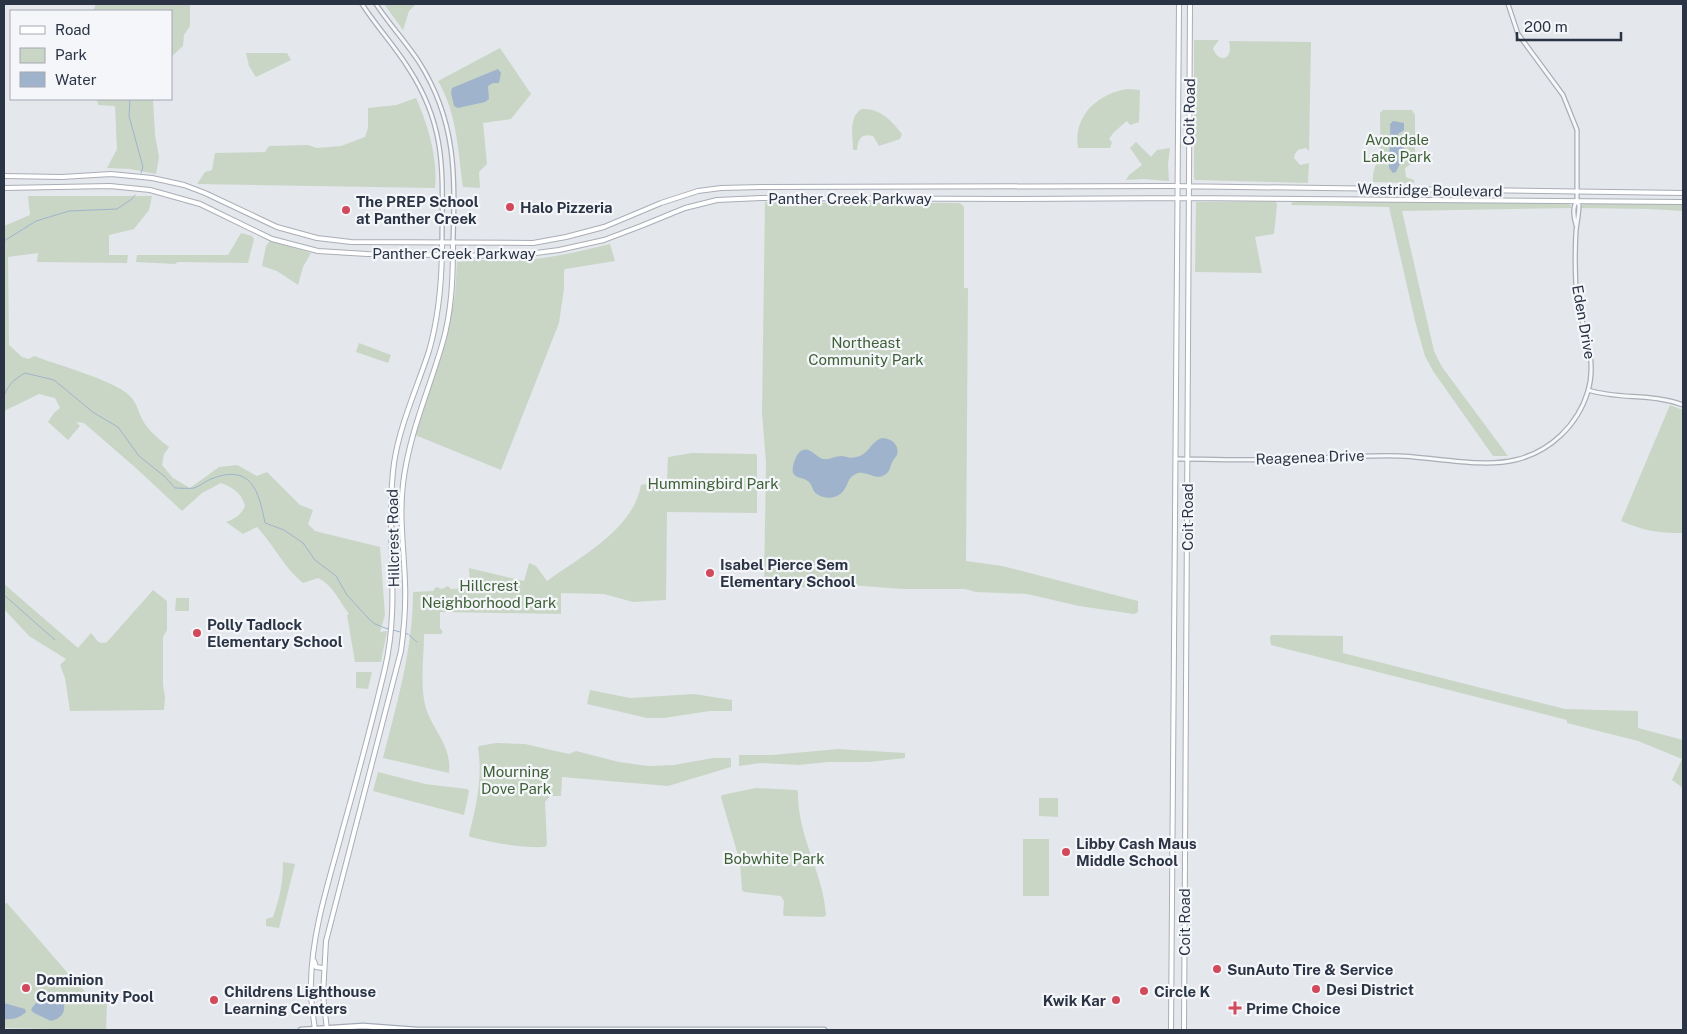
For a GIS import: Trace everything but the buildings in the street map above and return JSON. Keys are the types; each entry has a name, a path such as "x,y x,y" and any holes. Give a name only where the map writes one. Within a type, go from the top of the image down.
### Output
{"main road":[{"name":"Coit Road","path":"1172,1030 1177,187 1180,4"},
{"name":"Coit Road","path":"1184,1030 1183,892 1187,642 1190,4"},
{"name":"Panther Creek Parkway","path":"4,176 62,177 111,174 158,179 184,185 277,226 317,238 352,242 442,243 533,242 566,238 604,227 698,191 721,188 761,186 1177,187"},
{"name":"Panther Creek Parkway","path":"4,188 110,186 150,190 200,204 272,239 318,251 514,256 586,245 685,208 716,200 761,198 1177,199"},
{"name":"Westridge Boulevard","path":"1177,187 1683,193"},
{"name":"Westridge Boulevard","path":"1177,199 1683,202"},
{"path":"352,242 352,253"},
{"name":"Hillcrest Road","path":"315,1030 311,988 312,956 319,918 361,761 390,641 394,595 390,508 394,461 406,413 436,324 442,279 442,243"},
{"name":"Hillcrest Road","path":"327,1029 323,995 326,942 402,642 405,595 402,529 403,484 414,426 442,344 446,325 452,278 453,243"},
{"path":"1173,892 1183,892"},
{"path":"1172,955 1183,956"},
{"path":"312,956 315,966 324,968"},
{"path":"301,1030 363,1026 412,1030 824,1030"}],"street":[{"name":"Hillcrest Road","path":"362,4 410,70 423,93 433,119 440,146 443,173 442,243"},
{"name":"Hillcrest Road","path":"376,4 419,63 433,87 444,115 454,170 453,243"},
{"name":"Eden Drive","path":"1445,459 1505,462 1533,454 1549,446 1567,430 1577,417 1588,390 1591,357 1576,287 1576,226 1579,207 1577,201 1577,130 1563,95 1518,34 1508,4"},
{"path":"1588,390 1608,395 1650,397 1683,405"},
{"name":"Reagenea Drive","path":"1176,459 1293,460 1358,455 1445,459"}],"green space":[{"path":"96,4 190,4 190,26 184,35 183,46 172,56 172,10 93,10"},
{"path":"384,4 416,4 409,11 403,30"},
{"path":"1194,40 1219,40 1213,48 1215,53 1222,58 1225,58 1229,53 1229,41 1311,42 1309,151 1306,148 1298,150 1294,158 1300,165 1309,163 1308,183 1195,180"},
{"path":"500,48 531,94 511,119 483,123 487,164 479,172 480,188 463,187 453,119 438,81"},
{"path":"246,53 287,53 291,60 256,77 249,66"},
{"path":"1127,89 1140,90 1139,122 1130,125 1127,121 1114,132 1109,139 1112,142 1110,148 1078,148 1077,136 1079,126 1089,108 1106,96"},
{"path":"416,98 431,142 435,165 435,188 197,184 205,172 212,170 215,153 265,152 269,146 308,145 317,148 341,146 365,137 368,128 368,108 396,105"},
{"path":"97,100 153,100 155,135 159,157 156,174 130,169 107,168 117,149 115,106 98,105"},
{"path":"862,109 868,109 885,116 902,134 900,139 879,146 873,136 866,135 859,140 857,150 853,150 853,122 858,112"},
{"name":"Avondale Lake Park","path":"1383,110 1412,110 1415,115 1415,161 1405,168 1406,177 1414,180 1414,183 1373,182 1373,174 1380,149 1380,113"},
{"path":"1136,142 1151,157 1157,150 1170,148 1168,164 1169,181 1126,180 1129,175 1142,165 1130,148"},
{"path":"28,196 152,196 149,210 134,229 109,235 109,255 128,255 127,263 37,262 38,253 8,257 9,345 22,357 29,359 34,356 85,373 123,390 134,401 147,427 169,447 164,454 162,465 173,478 190,488 219,467 237,465 257,476 267,472 300,505 313,510 308,524 315,531 380,547 385,615 380,632 387,631 381,662 355,662 347,615 349,614 328,585 318,578 303,583 290,570 257,527 243,534 226,522 238,516 245,506 239,494 233,489 221,483 202,493 182,511 84,423 76,422 80,426 68,440 48,422 60,408 55,398 39,394 4,411 4,226 30,215"},
{"path":"1293,200 1568,203 1570,205 1572,208 1402,211 1434,351 1442,367 1508,456 1493,456 1433,371 1425,356 1415,321 1389,207 1291,205"},
{"path":"1276,201 1274,234 1255,237 1262,273 1195,272 1196,202"},
{"name":"Northeast Community Park","path":"765,202 960,203 964,207 964,288 968,288 966,561 1002,566 1138,601 1138,612 1134,614 1079,606 1027,594 976,592 965,589 903,589 850,585 784,588 764,586 766,462 762,413"},
{"path":"1585,203 1683,204 1683,211 1581,208"},
{"path":"241,233 252,236 254,239 248,263 178,262 175,264 136,262 137,255 228,255"},
{"path":"270,241 311,253 303,267 298,285 277,271 262,266 266,246"},
{"path":"610,244 615,261 565,269 564,271 564,288 559,323 501,470 415,435 446,341 455,294 457,262 534,259"},
{"path":"359,343 391,355 388,363 356,352"},
{"path":"1670,405 1683,410 1683,533 1651,531 1621,521"},
{"path":"692,453 756,454 757,513 667,512 666,600 633,602 604,594 561,593 561,614 440,612 440,628 443,632 441,634 424,634 423,687 428,714 448,754 449,773 383,758 399,696 407,655 413,592 433,591 436,587 442,589 448,586 451,589 470,588 469,568 524,581 529,563 536,566 547,581 590,552 617,529 636,501 641,485 667,481 668,457"},
{"path":"4,584 78,648 91,633 99,642 107,642 153,590 167,601 167,630 163,637 164,710 70,711 65,678 60,665 66,659 29,636 4,609"},
{"path":"176,598 189,598 189,611 175,611"},
{"path":"1271,635 1343,636 1343,653 1565,709 1638,711 1638,728 1683,740 1683,788 1672,780 1682,759 1638,741 1567,723 1567,720 1271,645"},
{"path":"356,672 372,672 368,689 356,688"},
{"path":"590,690 630,698 694,694 732,700 732,711 710,711 664,718 647,718 587,704"},
{"name":"Mourning Dove Park","path":"496,743 525,744 569,754 576,751 619,762 648,766 674,765 713,758 731,758 731,767 668,786 562,777 561,796 550,796 545,802 547,845 545,847 516,846 470,837 469,835 479,781 478,748 479,746"},
{"path":"838,749 905,753 905,758 869,762 828,762 799,765 761,763 739,766 739,755 772,755"},
{"path":"378,772 425,784 467,789 469,791 464,815 373,791"},
{"name":"Bobwhite Park","path":"756,788 798,791 802,824 824,899 826,915 824,917 785,916 783,915 784,901 781,896 744,892 742,890 740,862 721,797 722,795"},
{"path":"1039,798 1058,798 1058,817 1039,816"},
{"path":"1023,839 1049,839 1049,896 1023,896"},
{"path":"283,862 295,864 279,928 266,926 266,919 273,917 279,896"},
{"path":"7,903 79,986 93,998 107,1002 106,1030 4,1028 4,904"}],"water":[{"path":"498,69 501,73 499,83 493,83 488,86 489,99 485,102 458,108 454,106 451,93 452,88"},
{"path":"1393,121 1404,123 1404,130 1398,134 1398,137 1404,146 1404,155 1396,172 1393,173 1389,168 1390,124"},
{"path":"882,438 896,445 898,451 888,472 878,477 858,473 852,476 844,490 835,497 827,498 820,496 814,491 809,482 793,473 795,460 803,450 811,451 823,459 841,456 854,458 864,454 875,442"},
{"path":"51,992 62,998 64,1009 59,1018 51,1021 31,1010 37,1002"},
{"path":"4,1003 25,1009 26,1012 16,1018 4,1019"}],"waterway":[{"path":"130,100 129,116 143,167 141,173"},
{"path":"4,241 36,221 69,211 117,209 135,195"},
{"path":"4,396 12,382 25,373 54,380 94,413 118,427 139,456 164,476 175,488 194,488 211,479 225,475 244,477 256,491 265,523 284,530 303,543 315,560 336,576 347,595 375,624 408,634"},
{"path":"4,595 55,640"},
{"path":"409,635 417,642"}],"place":[{"name":"Halo Pizzeria","path":"510,207"},
{"name":"The PREP School at Panther Creek","path":"346,210"},
{"name":"Isabel Pierce Sem Elementary School","path":"710,573"},
{"name":"Polly Tadlock Elementary School","path":"197,633"},
{"name":"Libby Cash Maus Middle School","path":"1066,852"},
{"name":"SunAuto Tire & Service","path":"1217,969"},
{"name":"Dominion Community Pool","path":"26,988"},
{"name":"Desi District","path":"1316,989"},
{"name":"Circle K","path":"1144,991"},
{"name":"Childrens Lighthouse Learning Centers","path":"214,1000"},
{"name":"Kwik Kar","path":"1116,1000"},
{"name":"Prime Choice","path":"1235,1008"}],"park label":[{"name":"Hummingbird Park","path":"713,483"},
{"name":"Hillcrest Neighborhood Park","path":"489,594"}]}
